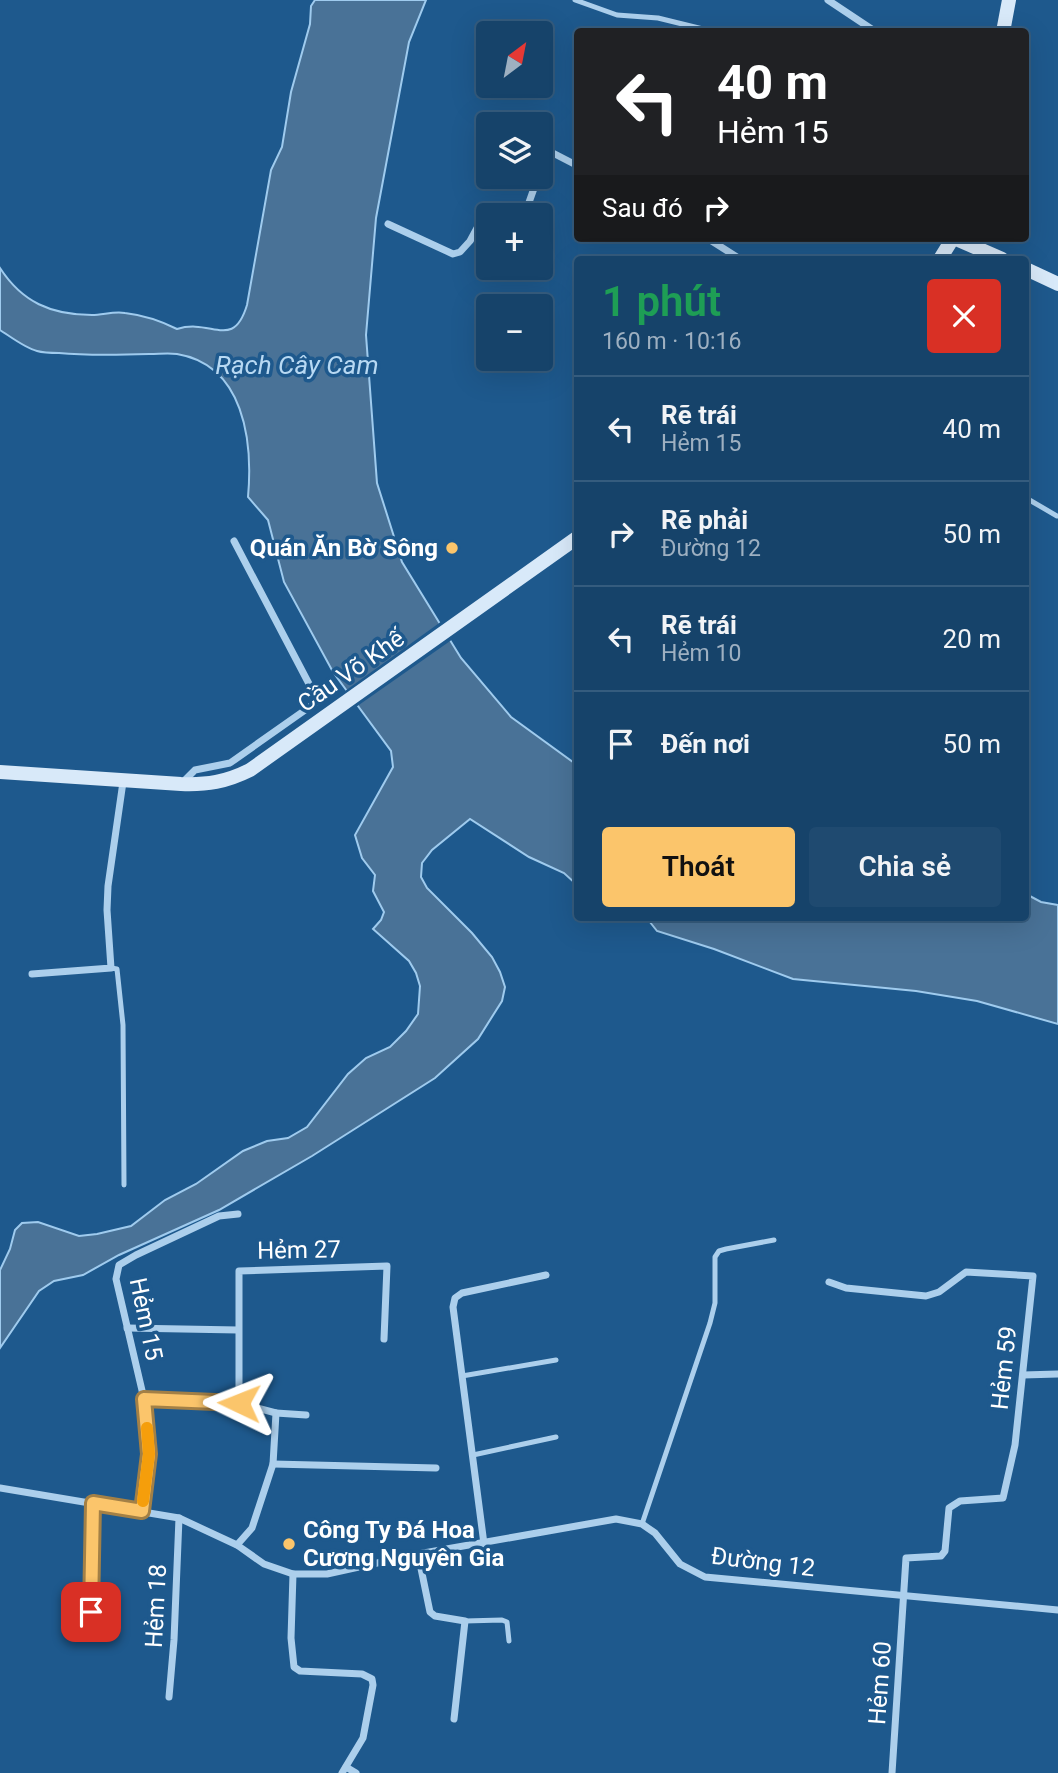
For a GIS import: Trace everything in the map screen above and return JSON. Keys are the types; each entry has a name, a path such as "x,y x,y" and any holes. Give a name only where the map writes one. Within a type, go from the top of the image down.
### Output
{"main road":[{"path":"1004,28 1009,0"},
{"path":"963,242 995,256"},
{"path":"1029,271 1058,284"},
{"name":"Cầu Võ Khế","path":"0,772 123,782 208,785 230,780 250,770 574,540"}],"street":[{"path":"828,0 870,28"},
{"path":"553,153 574,164"},
{"path":"388,224 453,254 460,252 470,241 489,206 518,215 527,208 534,189"},
{"path":"713,242 735,256"},
{"path":"181,784 195,771 230,763 318,701 234,541"},
{"path":"32,974 111,968 108,886 123,782"},
{"name":"Hẻm 15","path":"142,1511 149,1454 144,1399 116,1279 119,1265 219,1216 238,1214"},
{"name":"Hẻm 27","path":"239,1403 239,1271 387,1266 384,1339"},
{"name":"Hẻm 59","path":"829,1282 845,1288 926,1296 939,1292 966,1272 1033,1276 1015,1445 1003,1498 960,1501 948,1508 945,1551 941,1556 906,1558 905,1596"},
{"path":"484,1544 453,1307 455,1298 461,1293 546,1275"},
{"path":"127,1328 238,1330"},
{"path":"1023,1375 1058,1374"},
{"path":"144,1399 239,1403 276,1413 306,1415"},
{"path":"237,1545 251,1528 273,1464 276,1413"},
{"path":"273,1464 436,1468"},
{"path":"0,1489 179,1518 237,1545 264,1563 293,1574 327,1574 418,1554 615,1519 642,1524"},
{"path":"91,1612 93,1503"},
{"name":"Hẻm 18","path":"169,1697 179,1518"},
{"name":"Đường 12","path":"642,1524 655,1533 680,1564 705,1577 1058,1610"},
{"path":"418,1554 430,1612 435,1616 465,1621 454,1718"},
{"path":"293,1574 291,1638 294,1667 300,1671 362,1674 372,1679 363,1738 344,1770 356,1773"},
{"name":"Hẻm 60","path":"892,1773 905,1596"}],"lane":[{"path":"575,0 617,15 659,18 699,28"},
{"path":"1029,500 1057,516"},
{"path":"111,968 117,969 123,1025 124,1185"},
{"path":"642,1524 710,1323 715,1303 715,1258 719,1251 774,1240"},
{"path":"462,1376 556,1360"},
{"path":"473,1455 556,1437"},
{"path":"465,1621 507,1622 509,1641"}],"water":[{"name":"Rạch Cây Cam","path":"315,0 426,0 409,42 376,218 366,335 377,483 402,562 461,658 511,717 574,763 574,882 564,873 529,857 470,819 432,850 422,863 421,877 427,888 492,957 500,972 505,987 502,1001 478,1039 435,1078 312,1156 219,1210 119,1255 83,1275 54,1281 39,1291 0,1348 0,1270 15,1230 22,1223 38,1222 79,1236 131,1226 165,1200 196,1184 243,1151 267,1141 288,1138 307,1127 348,1074 366,1058 390,1047 418,1014 420,986 416,973 409,961 373,929 384,912 373,891 375,875 362,858 355,835 393,767 391,751 333,672 284,582 268,520 248,497 245,430 240,409 230,389 217,373 199,361 177,354 93,355 42,352 0,330 0,268 18,290 51,309 92,315 117,312 131,314 177,329 201,327 228,330 235,327 247,305 271,170 282,147 291,92 310,24 311,6"},
{"path":"1029,896 1041,902 1058,905 1058,1024 977,1001 916,991 793,979 657,931 649,921 1029,921"}],"pier":[{"path":"442,621 453,639 356,707 345,691"}],"slow traffic":[{"path":"143,1501 149,1454 147,1428"}],"place":[{"name":"Quán Ăn Bờ Sông","path":"452,548"},
{"name":"Công Ty Đá Hoa Cương Nguyên Gia","path":"289,1544"}],"route":[{"path":"91,1612 93,1503 142,1511 149,1454 144,1399 239,1403"}]}
